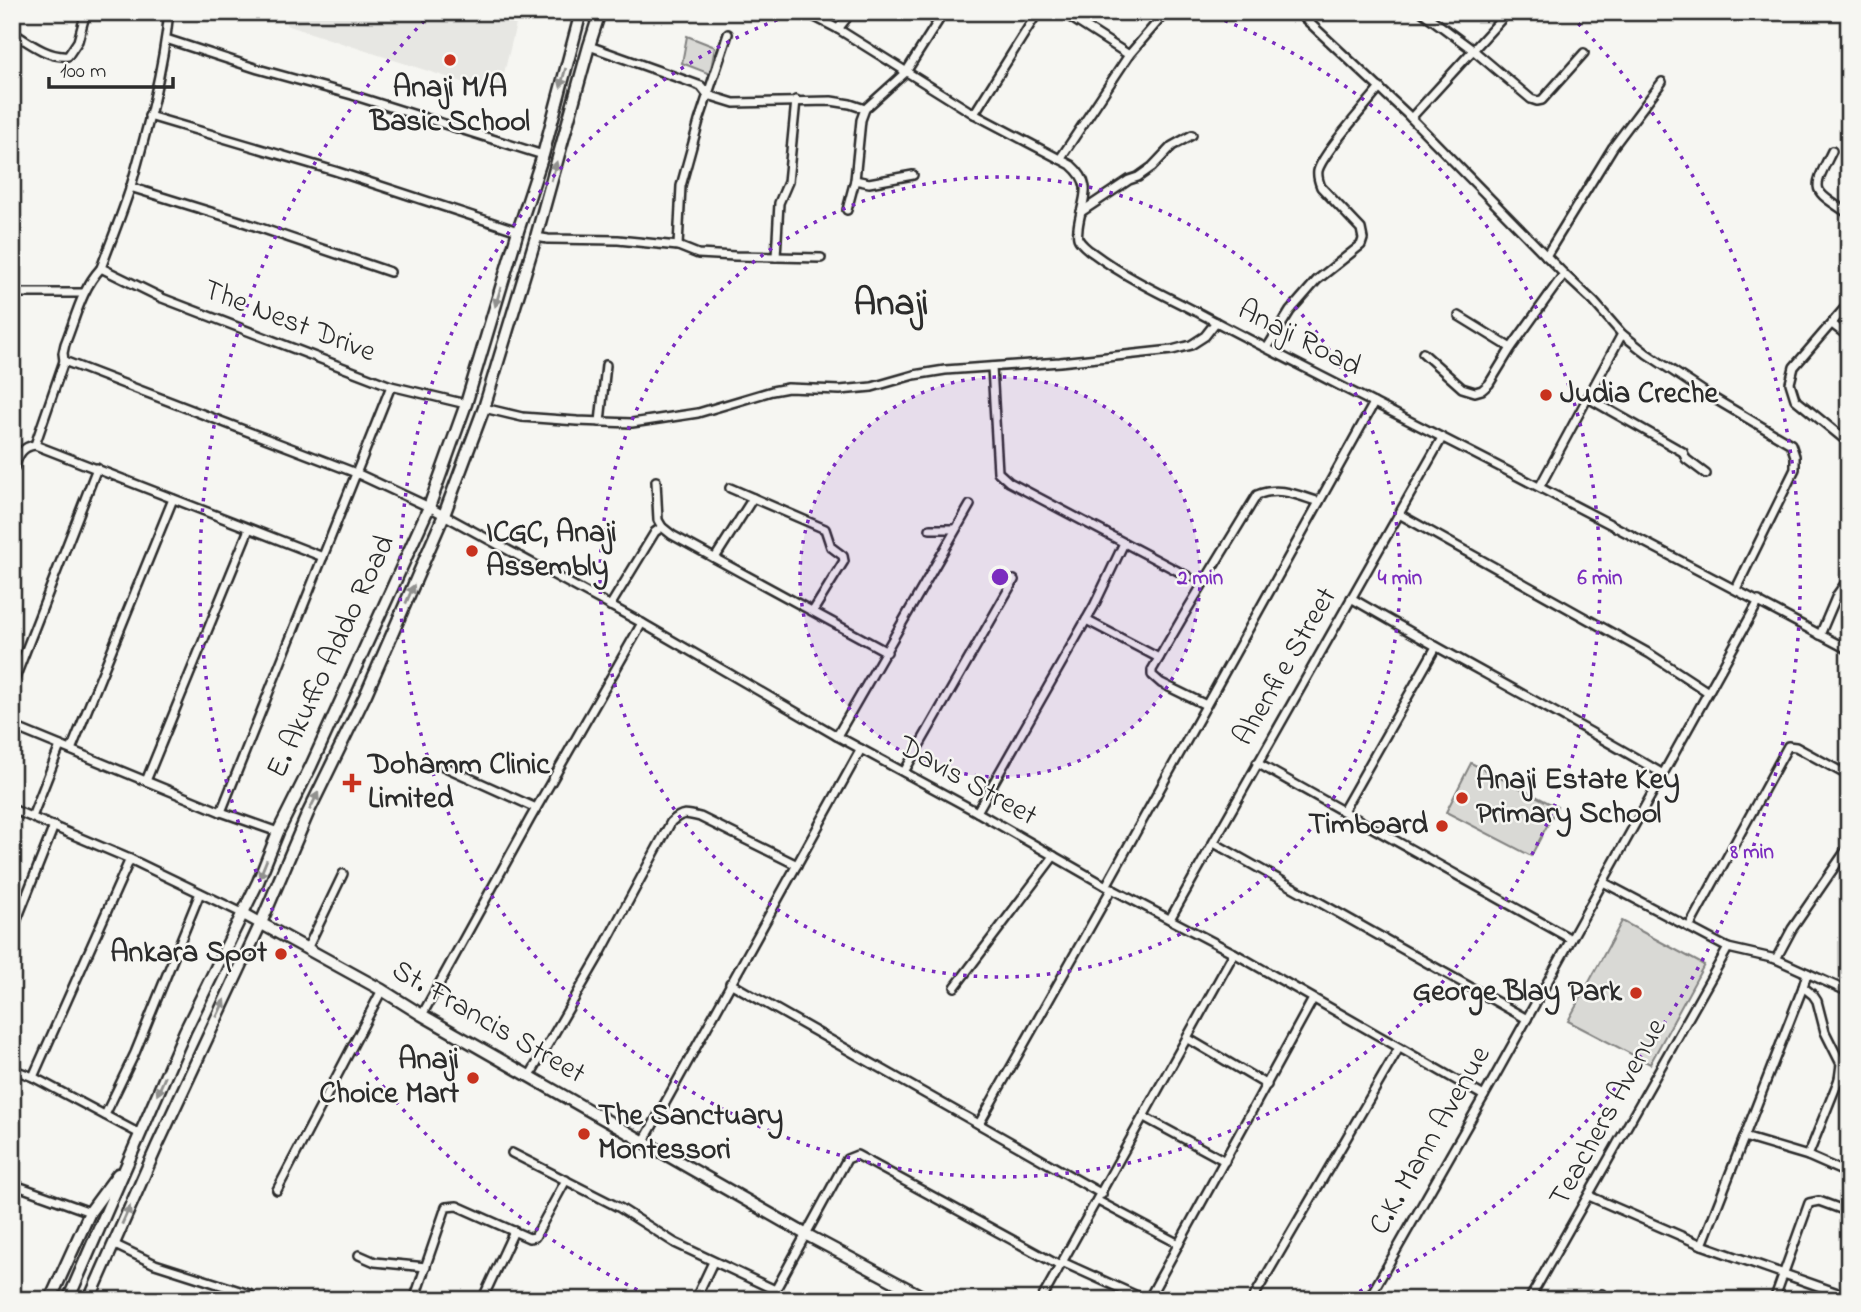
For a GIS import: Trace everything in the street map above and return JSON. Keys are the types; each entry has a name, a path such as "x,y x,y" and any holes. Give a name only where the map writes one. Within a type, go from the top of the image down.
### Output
{"main road":[{"name":"E. Akuffo Addo Road","path":"68,1300 185,1031 258,881 278,832 429,507 466,404 542,155 581,12"},
{"name":"E. Akuffo Addo Road","path":"91,1297 261,923 308,813 366,694 444,515 484,408 600,12"},
{"name":"St. Francis Street","path":"242,913 382,990 807,1234 929,1300"},
{"path":"50,1300 90,1212 128,1160"}],"street":[{"path":"12,33 44,51 60,57 68,55 78,41 86,12"},
{"path":"35,445 64,361 65,344 83,293 91,278 101,268 130,187 149,116 166,39 169,12"},
{"name":"Anaji Road","path":"805,12 838,29 974,114 1060,159 1080,173 1086,183 1086,192 1077,237 1092,253 1143,284 1540,486 1849,650"},
{"path":"838,29 848,12"},
{"path":"847,211 855,180 861,120 865,109 906,72 944,12"},
{"path":"974,114 1038,12"},
{"path":"1062,12 1129,55"},
{"path":"1060,159 1129,55 1166,12"},
{"path":"1298,12 1380,88 1594,302 1622,334 1647,354 1791,444 1795,469 1736,589"},
{"path":"1422,12 1536,101 1542,100 1584,53"},
{"path":"1410,118 1504,13"},
{"path":"678,246 681,186 728,34"},
{"path":"166,39 542,155"},
{"path":"589,46 701,86 708,94 734,103 831,101 865,109"},
{"path":"1546,256 1613,147 1662,82"},
{"path":"1267,348 1290,311 1317,280 1361,245 1361,229 1321,187 1318,168 1380,88"},
{"path":"776,257 779,203 788,183 796,100"},
{"path":"149,116 335,171 517,231"},
{"path":"1080,212 1138,177 1172,146 1192,135"},
{"path":"1832,151 1817,181 1818,188 1821,196 1849,214"},
{"path":"855,180 869,183 913,174"},
{"path":"130,187 240,220 390,272"},
{"path":"536,236 548,239 618,240 678,246 698,254 821,258"},
{"name":"The Nest Drive","path":"101,268 162,298 391,386 466,404"},
{"path":"1423,354 1462,388 1468,391 1482,390 1489,384 1511,348 1564,274"},
{"path":"12,293 83,293"},
{"path":"1849,303 1794,367 1790,383 1795,399 1849,443"},
{"path":"1459,316 1511,348"},
{"path":"484,408 522,417 632,423 698,413 788,388 840,390 873,387 914,375 945,370 1172,350 1191,345 1205,336 1216,322"},
{"path":"1832,324 1849,337"},
{"path":"1540,486 1622,334"},
{"name":"Davis Street","path":"64,361 356,473 429,507 642,623 837,736 1109,887 1234,953 1484,1096"},
{"path":"600,422 606,365"},
{"path":"992,367 998,472 1009,482 1189,577"},
{"path":"221,812 391,386"},
{"path":"1588,398 1683,452 1686,459 1706,474"},
{"path":"979,1124 1206,705 1374,403"},
{"name":"Ahenfie Street","path":"1171,919 1442,438"},
{"path":"12,472 20,452 26,446 35,445 323,557"},
{"path":"12,686 97,468"},
{"path":"656,481 658,520 662,527 887,652"},
{"path":"730,488 824,529 831,547 844,556 844,561 813,611"},
{"path":"1206,705 1161,683 1152,675 1152,670 1257,495 1267,491 1287,492 1319,502"},
{"path":"715,558 753,498"},
{"path":"71,750 173,499"},
{"path":"837,736 970,505"},
{"path":"1399,514 1650,654 1709,692"},
{"path":"610,606 655,532 662,527"},
{"path":"930,528 955,529"},
{"path":"146,781 249,529"},
{"path":"977,812 1086,620 1124,543"},
{"path":"1820,635 1837,595 1849,578"},
{"path":"904,772 1014,580"},
{"path":"1351,598 1663,774"},
{"name":"C.K. Mann Avenue","path":"1368,1300 1759,601"},
{"path":"1086,620 1159,658"},
{"path":"422,1015 642,623"},
{"path":"1343,811 1436,647"},
{"path":"12,726 221,812 278,832"},
{"path":"32,817 60,746"},
{"path":"1689,927 1788,746 1796,747 1849,776"},
{"path":"644,1141 861,749"},
{"path":"1257,763 1571,939"},
{"path":"443,766 536,808"},
{"name":"St. Francis Street","path":"12,810 130,859 242,913"},
{"path":"530,1077 671,822 677,816 687,813 700,817 797,865"},
{"path":"12,932 54,826"},
{"path":"1214,843 1527,1019"},
{"path":"1776,959 1792,929 1849,846"},
{"path":"955,987 1054,856"},
{"path":"33,1077 130,859"},
{"path":"307,949 343,874"},
{"path":"1603,881 1728,948 1776,959 1849,992"},
{"path":"105,1115 135,1053 200,893"},
{"name":"Teachers Avenue","path":"1530,1300 1728,948"},
{"path":"1041,1300 1234,953"},
{"path":"1702,1245 1807,973"},
{"path":"730,983 979,1124 1179,1244"},
{"path":"1802,987 1813,995 1817,1002 1825,1032 1840,1063 1839,1079 1808,1156"},
{"path":"277,1190 382,990"},
{"path":"771,1300 847,1159 857,1155 1061,1264 1147,1300 1313,999"},
{"path":"1187,1038 1266,1085"},
{"path":"1252,1300 1399,1048"},
{"path":"12,1069 33,1077 140,1134"},
{"path":"1839,1079 1849,1084"},
{"path":"1144,1117 1225,1161"},
{"path":"1744,1137 1808,1156 1849,1174"},
{"path":"512,1153 620,1209 675,1243 775,1290"},
{"path":"414,1300 446,1207 457,1206 529,1238 535,1237 566,1180"},
{"path":"12,1184 90,1212"},
{"path":"1589,1196 1702,1245 1849,1297"},
{"path":"1773,1300 1809,1203 1819,1201 1849,1212"},
{"path":"482,1300 514,1231"},
{"path":"113,1244 155,1264 249,1294"},
{"path":"359,1255 374,1262 426,1267"},
{"path":"695,1300 713,1262"}],"shaded area":[{"name":"Anaji M/A Basic School","path":"291,12 519,12 499,94 286,25"},
{"path":"687,36 715,47 710,74 682,63"},
{"path":"1471,763 1557,807 1531,856 1446,812"},
{"name":"George Blay Park","path":"1622,921 1704,965 1650,1064 1568,1021"}],"place":[{"name":"Anaji M/A Basic School","path":"450,60"},
{"name":"Judia Creche","path":"1546,395"},
{"name":"ICGC, Anaji Assembly","path":"472,551"},
{"name":"Dohamm Clinic Limited","path":"352,783"},
{"name":"Anaji Estate Key Primary School","path":"1462,798"},
{"name":"Timboard","path":"1442,826"},
{"name":"Ankara Spot","path":"281,954"},
{"name":"George Blay Park","path":"1636,993"},
{"name":"Anaji Choice Mart","path":"473,1078"},
{"name":"The Sanctuary Montessori","path":"584,1134"}],"district":[{"name":"Anaji","path":"891,305"}]}
